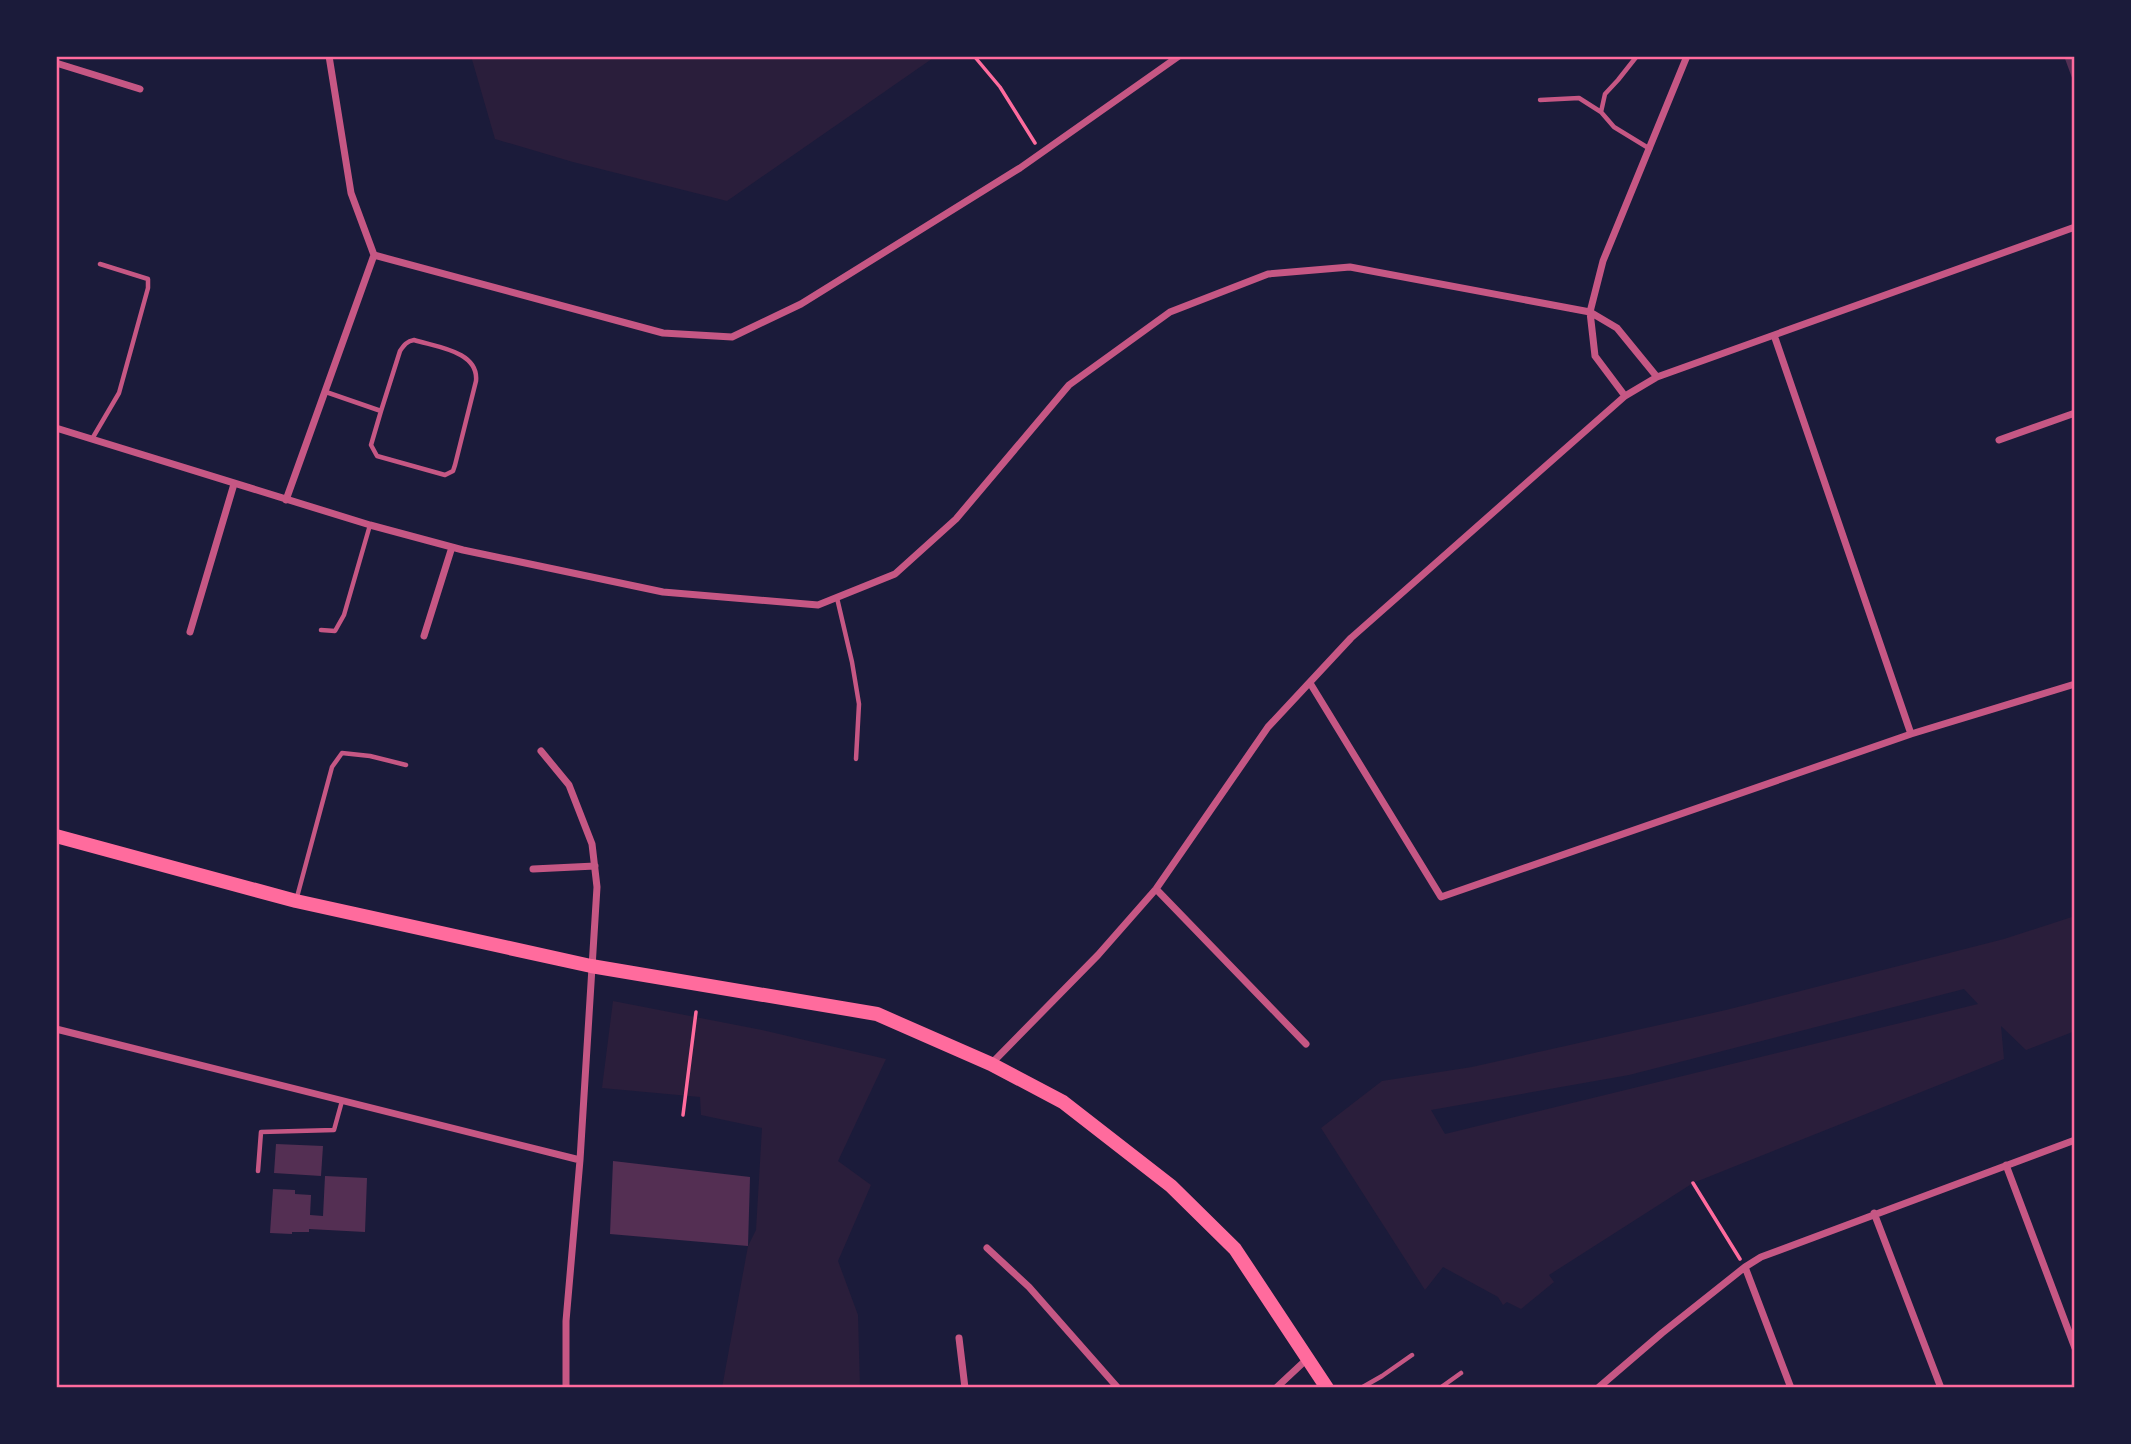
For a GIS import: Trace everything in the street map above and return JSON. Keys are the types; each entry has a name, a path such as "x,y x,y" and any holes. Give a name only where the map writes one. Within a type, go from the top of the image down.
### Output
{"main road":[{"path":"56,836 296,901 591,967 877,1014 991,1063 1063,1102 1171,1186 1235,1249 1327,1388"}],"street":[{"path":"286,500 374,255 351,193 329,56"},
{"path":"374,255 663,333 733,337 801,304 1041,153 1179,56"},
{"path":"1625,396 1595,356 1590,312 1603,261 1687,56"},
{"path":"56,63 140,89"},
{"path":"991,1063 1098,955 1156,889 1268,727 1351,638 1625,396 1657,377 2075,227"},
{"path":"56,428 286,500 452,547 663,592 818,605 895,574 956,519 1069,385 1170,312 1268,274 1350,267 1590,312 1617,328 1657,377"},
{"path":"1774,335 1911,734"},
{"path":"1999,440 2075,414"},
{"path":"190,632 234,484"},
{"path":"424,636 452,547"},
{"path":"1310,683 1441,897 1911,734 2074,687"},
{"path":"541,751 569,785 592,845 597,887 566,1321 566,1388"},
{"path":"533,869 594,866"},
{"path":"1156,889 1306,1044"},
{"path":"56,1028 579,1160"},
{"path":"1598,1388 1662,1333 1761,1256 2075,1140"},
{"path":"2006,1165 2075,1348"},
{"path":"1874,1213 1941,1388"},
{"path":"987,1248 1029,1287 1118,1388"},
{"path":"1745,1267 1791,1388"},
{"path":"959,1338 965,1388"},
{"path":"1276,1388 1307,1359"}],"lane":[{"path":"1601,112 1605,94 1637,56"},
{"path":"1540,100 1578,98 1601,112 1614,127 1650,149"},
{"path":"92,440 119,393 148,288 148,279 100,264"},
{"path":"410,341 465,356 475,367 476,381 455,466 450,473 439,474 377,456 371,445 381,411 400,351 410,341"},
{"path":"326,392 381,411"},
{"path":"321,630 335,631 344,615 370,525"},
{"path":"837,597 859,704 856,759"},
{"path":"296,901 332,767 342,753 370,756 406,765"},
{"path":"258,1171 261,1132 334,1130 342,1101"},
{"path":"1361,1388 1412,1355"},
{"path":"1440,1388 1461,1373"}],"path":[{"path":"975,56 1000,87 1041,153"},
{"path":"683,1115 696,1012"},
{"path":"1693,1183 1745,1267"}],"shaded area":[{"path":"471,56 936,56 727,201 495,139"},
{"path":"2075,916 2075,1031 2026,1050 2001,1026 2004,1059 1693,1183 1549,1275 1554,1282 1521,1309 1507,1302 1503,1305 1498,1297 1443,1267 1425,1290 1321,1128 1382,1081 1472,1067 1726,1010 2004,939","holes":["1964,989 1978,1004 1445,1134 1431,1110 1629,1075"]},
{"path":"613,1001 762,1030 886,1059 838,1161 871,1185 838,1261 858,1315 860,1388 722,1388 748,1246 756,1230 762,1128 701,1115 700,1097 602,1088"}],"building":[{"path":"2064,56 2075,56 2075,86"},
{"path":"276,1144 323,1146 321,1176 274,1173"},
{"path":"613,1161 750,1177 748,1246 610,1234"},
{"path":"325,1176 367,1178 365,1232 309,1229 309,1232 292,1234 270,1233 273,1189 295,1190 295,1194 311,1195 310,1215 323,1216"}]}
